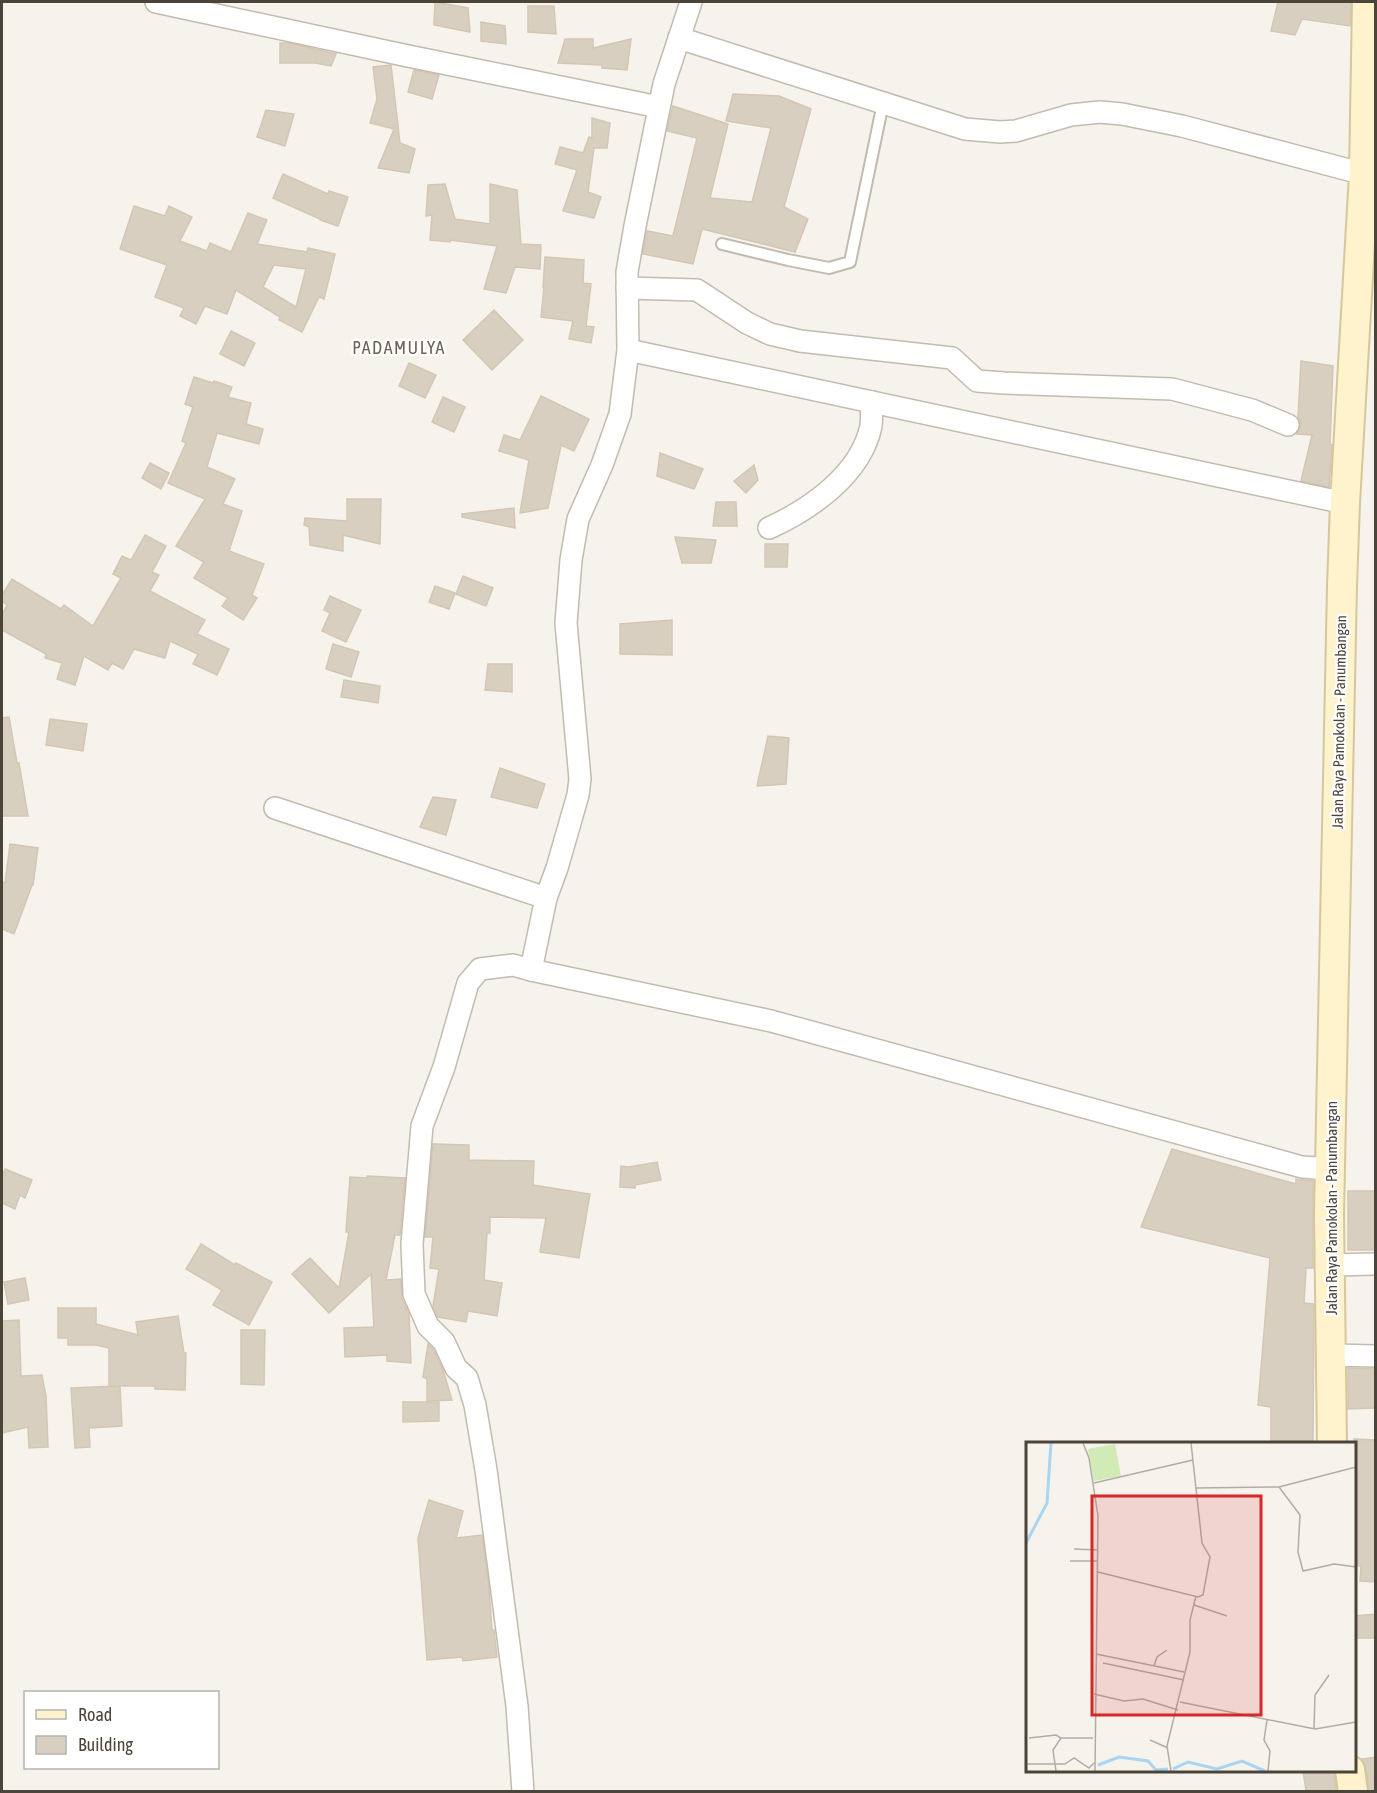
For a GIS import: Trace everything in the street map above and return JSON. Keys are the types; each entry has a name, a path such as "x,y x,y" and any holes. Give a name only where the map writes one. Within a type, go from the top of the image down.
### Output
{"main road":[{"name":"Jalan Raya Pamokolan - Panumbangan","path":"1332,1442 1330,1168 1345,503 1364,174 1367,2"},
{"path":"1350,1772 1353,1791"}],"street":[{"path":"156,2 659,106"},
{"path":"531,970 546,898 578,795 580,779 566,624 571,560 578,519 602,465 620,414 628,350 627,272 664,84 691,2"},
{"path":"679,38 965,129 1016,131 1071,116 1100,112 1122,114 1182,126 1364,174"},
{"path":"627,288 697,290 747,323 770,334 800,341 952,358 977,381 1172,389 1252,410 1288,425"},
{"path":"628,350 1345,503"},
{"path":"769,528 789,519 817,500 845,474 863,449 871,425 872,402"},
{"path":"275,808 546,898"},
{"path":"523,1791 518,1706 475,1405 467,1378 456,1368 444,1342 428,1326 414,1294 412,1244 422,1126 444,1067 468,983 480,969 513,965 771,1021 1302,1167 1330,1168"},
{"path":"1330,1265 1376,1264"},
{"path":"1331,1355 1376,1356"}],"lane":[{"path":"722,244 829,268 850,262 883,103"}],"building":[{"path":"435,2 468,8 470,32 434,25"},
{"path":"1278,2 1351,2 1350,26 1302,19 1295,35 1271,31"},
{"path":"528,6 554,6 556,34 528,32"},
{"path":"481,22 505,26 506,44 481,41"},
{"path":"565,39 593,39 593,48 631,39 627,70 602,68 602,65 558,63"},
{"path":"280,43 336,54 331,66 315,63 280,63"},
{"path":"391,65 400,143 415,149 409,173 378,168 394,129 370,123 377,99 373,67"},
{"path":"414,70 439,75 432,99 408,92"},
{"path":"733,94 779,96 811,109 784,207 808,219 795,252 702,229 693,264 643,254 647,231 673,236 697,138 667,131 673,106 728,124 710,198 752,202 771,128 726,121"},
{"path":"266,110 294,114 285,146 257,137"},
{"path":"592,118 610,123 607,148 594,148 588,192 601,197 594,218 563,211 577,170 555,164 560,147 583,153 589,137 592,138"},
{"path":"283,174 328,194 329,191 348,197 338,226 273,198"},
{"path":"445,184 455,219 490,224 490,184 517,190 521,244 541,245 540,269 515,267 506,293 484,289 497,246 430,240 432,215 426,216 428,185"},
{"path":"134,206 165,216 169,206 192,217 180,241 207,251 210,243 231,252 248,213 267,220 257,244 307,252 308,248 335,254 324,299 319,297 302,332 279,320 280,317 236,290 227,314 205,306 196,324 180,316 184,308 155,297 167,265 120,249","holes":["274,265 306,269 296,307 263,287"]},
{"path":"545,257 584,260 583,283 591,284 586,326 594,327 591,343 569,339 573,321 541,317"},
{"path":"494,310 523,340 492,370 463,340"},
{"path":"231,331 255,343 244,366 220,354"},
{"path":"1301,361 1333,366 1329,487 1301,481 1312,435 1297,434 1301,424 1298,417"},
{"path":"409,363 436,375 425,398 399,386"},
{"path":"194,377 232,387 228,397 251,403 246,424 263,429 259,444 217,433 207,467 235,479 223,504 242,511 229,551 264,564 252,595 257,598 243,620 222,606 228,598 194,578 204,562 176,546 205,499 168,483 186,443 182,441 193,407 185,404"},
{"path":"541,396 589,419 574,451 561,445 548,508 520,513 529,460 499,451 504,435 520,440"},
{"path":"443,397 465,407 454,432 432,422"},
{"path":"660,453 703,469 694,489 657,476"},
{"path":"150,463 169,473 161,489 142,478"},
{"path":"754,465 758,480 746,493 734,481"},
{"path":"347,499 381,499 380,544 343,535 343,551 310,545 309,527 304,525 305,518 347,521"},
{"path":"716,502 736,502 737,526 713,526"},
{"path":"514,508 515,528 462,517 462,514"},
{"path":"145,535 166,546 152,572 159,575 150,591 205,620 197,634 229,649 217,675 193,664 198,654 170,641 165,658 134,649 123,669 112,663 108,670 84,656 75,685 57,679 62,663 45,658 46,654 2,630 2,615 7,605 2,601 2,595 12,579 61,609 64,605 93,626 121,578 113,574 122,556 131,560"},
{"path":"675,537 716,540 711,563 682,563"},
{"path":"765,544 788,544 787,567 765,567"},
{"path":"463,576 493,588 486,606 456,594"},
{"path":"435,586 455,593 449,609 429,602"},
{"path":"330,596 361,610 346,642 322,631 330,613 324,610"},
{"path":"672,620 672,655 620,654 620,624"},
{"path":"333,644 359,652 351,677 326,669"},
{"path":"488,664 512,664 512,692 485,690"},
{"path":"344,680 380,686 378,703 341,697"},
{"path":"9,717 28,816 2,816 2,718"},
{"path":"50,719 87,724 83,751 46,745"},
{"path":"768,736 789,738 786,784 757,786"},
{"path":"500,768 545,784 537,808 491,797"},
{"path":"433,797 456,800 446,835 420,827"},
{"path":"10,844 38,848 33,885 14,934 2,929 2,882 5,883"},
{"path":"433,1144 469,1145 469,1160 534,1161 533,1185 590,1194 579,1258 540,1252 546,1218 490,1217 484,1280 502,1283 497,1316 468,1311 466,1322 438,1317 433,1306 439,1269 430,1268 433,1237 425,1237"},
{"path":"1172,1149 1296,1184 1296,1179 1313,1181 1313,1268 1306,1268 1304,1303 1314,1304 1313,1442 1271,1442 1271,1407 1258,1405 1270,1258 1141,1227"},
{"path":"657,1162 661,1180 635,1185 635,1188 620,1187 621,1166 629,1167"},
{"path":"5,1169 32,1180 25,1198 20,1195 15,1209 2,1203 2,1177"},
{"path":"367,1176 405,1178 400,1235 395,1235 386,1280 401,1279 402,1299 409,1314 411,1363 387,1361 387,1355 345,1357 344,1328 374,1327 371,1274 329,1313 292,1274 310,1258 339,1288 349,1232 346,1232 350,1177 367,1178"},
{"path":"1348,1191 1376,1191 1376,1250 1348,1250"},
{"path":"201,1244 235,1265 236,1263 272,1282 249,1325 213,1305 222,1290 186,1269"},
{"path":"25,1278 29,1300 8,1304 4,1282"},
{"path":"58,1308 96,1308 96,1324 138,1335 136,1322 178,1316 184,1353 186,1353 185,1390 155,1389 155,1386 120,1386 122,1426 89,1428 90,1447 75,1448 71,1388 119,1386 109,1386 109,1348 96,1345 68,1345 68,1338 58,1338"},
{"path":"19,1320 21,1376 42,1375 46,1396 48,1447 29,1448 28,1427 2,1433 2,1321"},
{"path":"241,1330 265,1330 264,1385 241,1384"},
{"path":"428,1344 433,1349 443,1370 452,1400 427,1401 427,1379 423,1377"},
{"path":"1348,1368 1375,1369 1376,1408 1348,1409"},
{"path":"403,1402 439,1402 439,1421 403,1422"},
{"path":"1354,1439 1376,1440 1376,1582 1360,1581 1361,1566 1356,1565 1356,1442"},
{"path":"429,1500 463,1511 456,1538 482,1535 497,1657 463,1661 462,1657 427,1660 418,1538"},
{"path":"1376,1614 1376,1638 1356,1638 1356,1616"},
{"path":"1376,1757 1376,1791 1369,1791 1366,1768 1362,1759"},
{"path":"1303,1772 1334,1772 1336,1791 1306,1791"}],"district":[{"name":"PADAMULYA","path":"399,347"}]}
